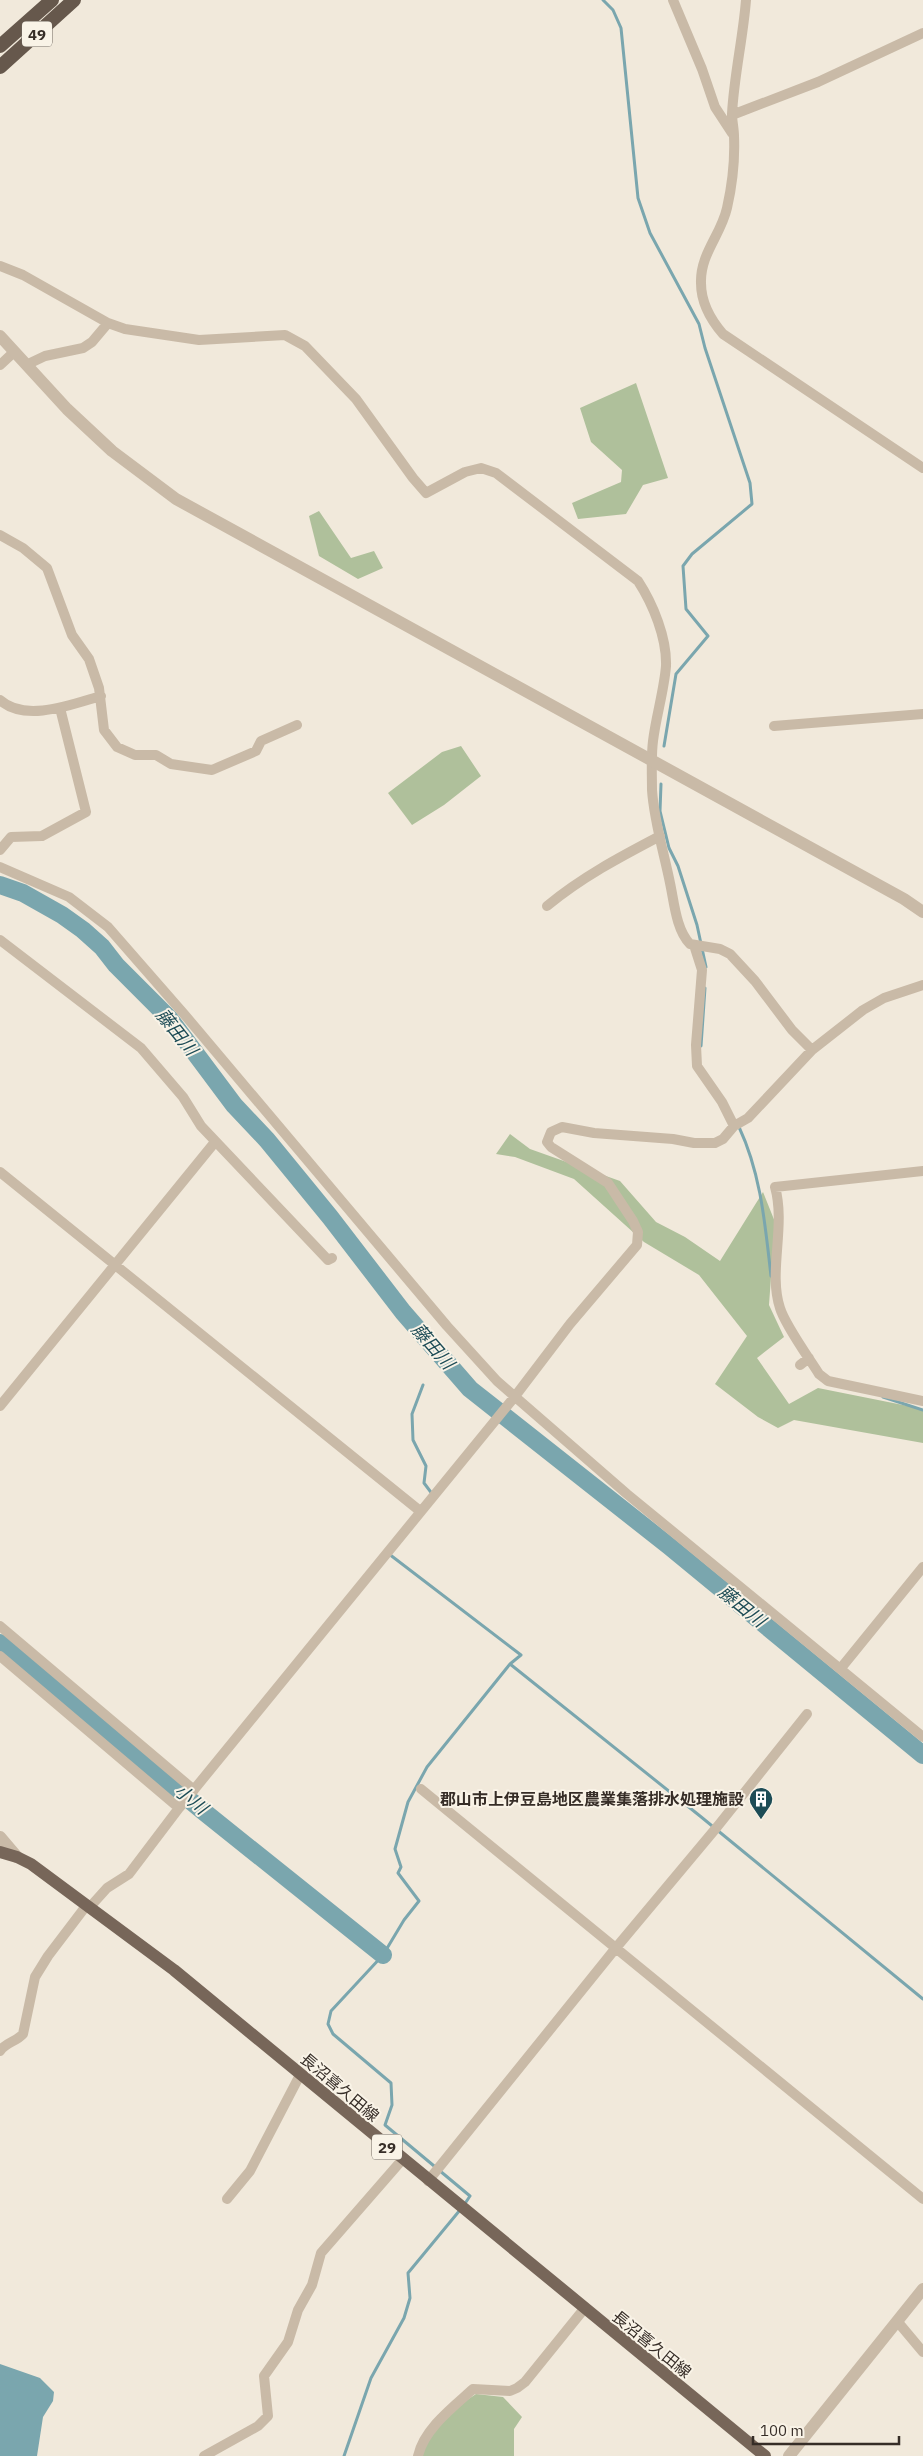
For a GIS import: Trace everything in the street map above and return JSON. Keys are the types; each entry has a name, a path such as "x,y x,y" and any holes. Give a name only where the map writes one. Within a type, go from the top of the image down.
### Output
{"highway":[{"name":"49","path":"0,46 52,0"},
{"name":"49","path":"0,67 74,0"}],"main road":[{"name":"長沼喜久田線","path":"0,1852 31,1864 174,1970 402,2160 765,2456"}],"street":[{"path":"673,0 702,69 715,107 734,136"},
{"path":"746,0 732,115 734,136 727,210 720,229 704,256 702,270 703,301 713,323 723,334 923,468"},
{"path":"732,115 818,82 923,33"},
{"path":"0,266 23,275 108,323 125,329 199,340 285,334 305,346 356,399 426,493 465,472 481,468 496,473 638,581 646,592 657,619 664,650 666,666 653,742 654,808 675,907 686,940 694,945 720,949 730,954 755,981 792,1030 812,1050"},
{"path":"26,365 45,356 83,348 96,338 108,323"},
{"path":"0,336 67,409 112,451 176,499 904,899 923,912"},
{"path":"0,365 14,352"},
{"path":"0,535 30,552 47,568 72,635 89,659 101,696 104,730 117,747 135,754 156,756 171,764 212,770 256,751 261,741 297,725"},
{"path":"0,700 11,708 22,710 60,708 101,696"},
{"path":"0,850 11,837 42,836 86,812 60,708"},
{"path":"774,726 844,718 923,714"},
{"path":"547,906 610,862 660,836"},
{"path":"0,867 68,897 108,927 327,1182 447,1326 497,1381 516,1395 627,1494 923,1737"},
{"path":"0,940 141,1048 183,1097 197,1122 215,1142 328,1260 332,1258"},
{"path":"694,945 702,970 696,1046 697,1066 722,1102 734,1126"},
{"path":"0,2051 3,2046 18,2040 23,2034 35,1977 48,1956 88,1907 107,1888 129,1874 194,1790 516,1395 570,1324 637,1245 638,1232 633,1221 608,1183 551,1147 547,1142 551,1132 562,1127 594,1133 710,1143 723,1139 734,1126 748,1118 812,1050 863,1010 884,998 923,985"},
{"path":"0,1406 215,1142"},
{"path":"923,1171 775,1186 780,1215 777,1278 780,1308 819,1374 828,1381 923,1401"},
{"path":"0,1172 420,1511"},
{"path":"800,1365 809,1358"},
{"path":"841,1668 923,1567"},
{"path":"0,1626 194,1790"},
{"path":"0,1656 180,1808"},
{"path":"428,2181 807,1714"},
{"path":"421,1790 923,2199"},
{"path":"0,1837 17,1857"},
{"path":"227,2199 238,2188 250,2171 300,2075"},
{"path":"204,2456 258,2426 268,2416 264,2376 288,2342 298,2310 312,2285 321,2253 402,2160"},
{"path":"789,2456 923,2289"},
{"path":"418,2456 424,2440 430,2431 473,2389 510,2391 525,2382 584,2309"},
{"path":"897,2321 923,2352"}],"green space":[{"path":"636,383 668,478 643,485 626,514 578,519 572,503 621,482 622,470 591,442 580,408"},
{"path":"319,511 351,558 374,551 383,568 358,579 319,556 309,516"},
{"path":"461,746 481,776 444,805 412,825 388,793 442,752"},
{"path":"510,1134 530,1149 620,1181 656,1222 685,1237 720,1261 763,1192 775,1222 769,1305 784,1337 757,1358 789,1404 818,1388 923,1409 923,1443 794,1420 778,1428 758,1417 715,1384 747,1336 699,1275 644,1242 574,1179 515,1157 496,1154"},
{"path":"476,2394 503,2397 522,2417 514,2429 514,2456 422,2456 424,2446 449,2412"}],"water":[{"path":"0,2364 40,2378 54,2392 53,2401 43,2417 37,2456 0,2456"}],"waterway":[{"path":"603,0 613,10 621,28 638,198 650,233 699,324 705,348 750,483 752,504 692,554 683,566 686,609 708,636 676,674 664,746"},
{"path":"661,784 660,811 669,848 678,866 697,925 706,967"},
{"name":"藤田川","path":"0,885 23,893 62,915 83,930 102,947 116,965 169,1018 234,1105 267,1140 330,1217 403,1312 470,1389 669,1546 923,1755"},
{"path":"701,1046 705,988"},
{"path":"739,1127 757,1181 764,1218 771,1276"},
{"path":"423,1385 412,1414 413,1440 426,1466 424,1483 433,1495"},
{"path":"883,1397 923,1410"},
{"path":"389,1554 521,1655 510,1664 427,1767 408,1802 395,1849 401,1867 398,1873 419,1901 404,1920 383,1955 331,2011 328,2024 333,2034 391,2083 392,2105 385,2125 470,2196 464,2205"},
{"name":"小川","path":"0,1643 203,1811 383,1955"},
{"path":"510,1664 700,1816 923,1999"},
{"path":"344,2456 371,2378 404,2318 410,2298 408,2273 460,2210"}],"place":[{"name":"郡山市上伊豆島地区農業集落排水処理施設","path":"761,1820"}]}
